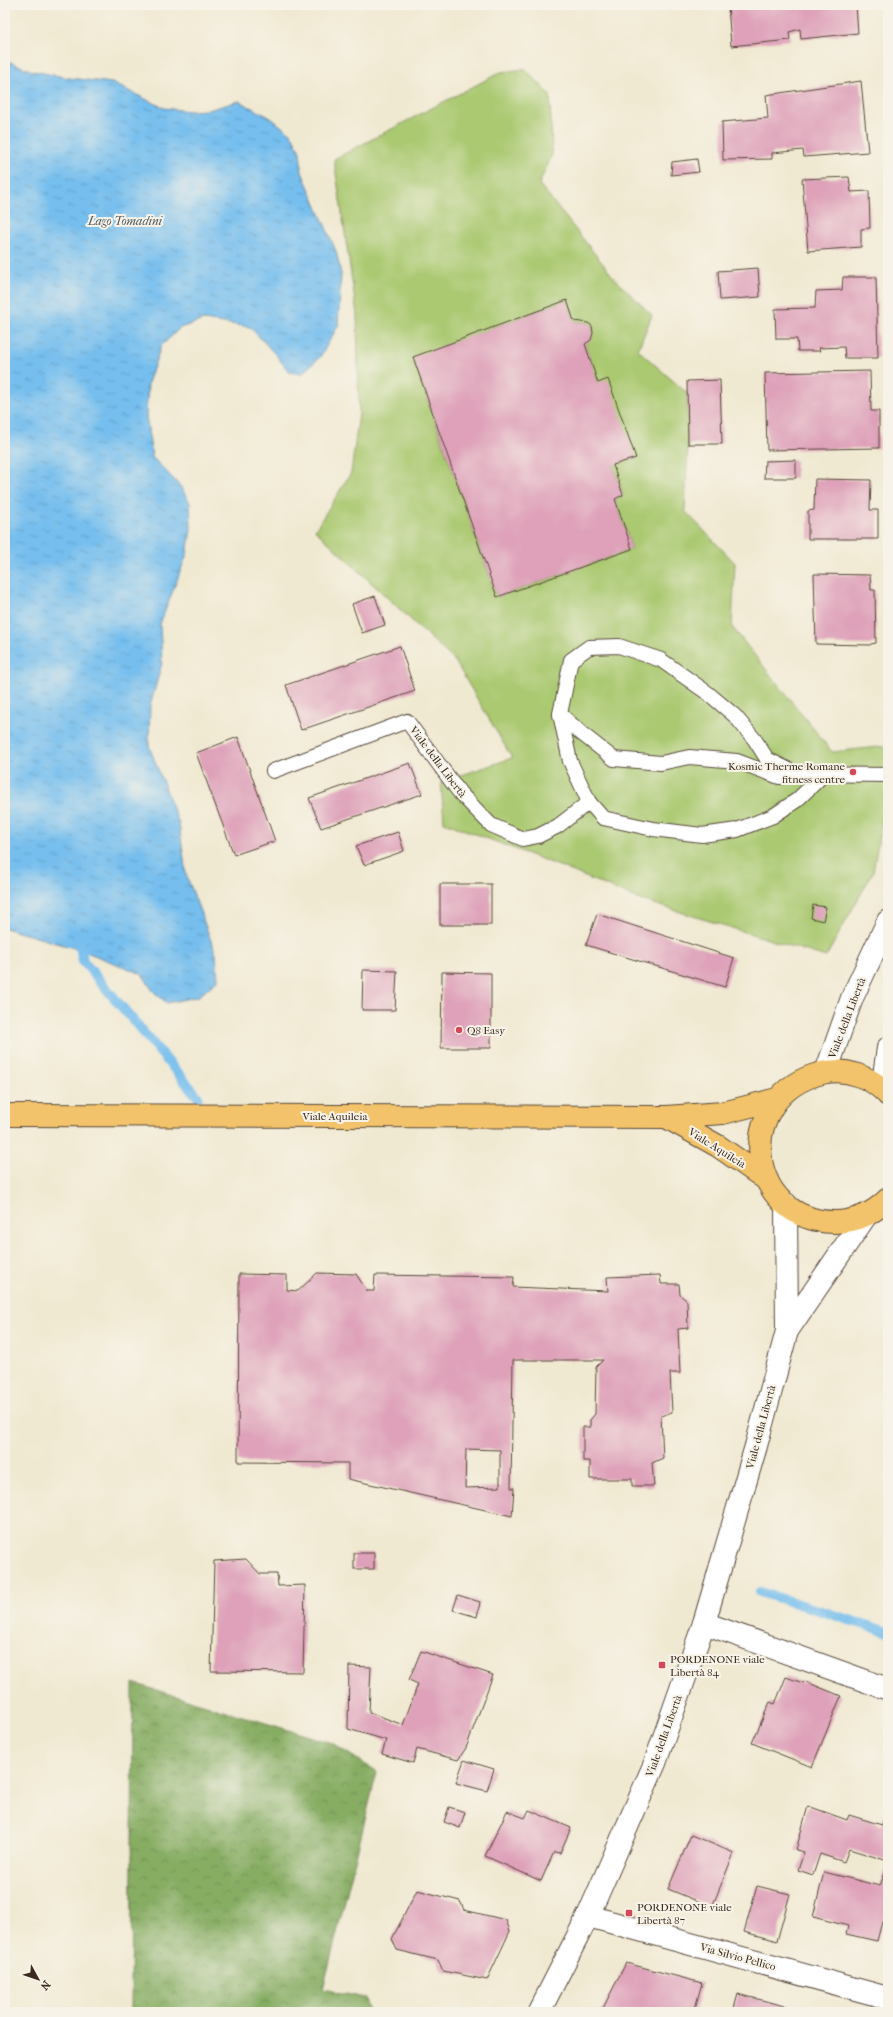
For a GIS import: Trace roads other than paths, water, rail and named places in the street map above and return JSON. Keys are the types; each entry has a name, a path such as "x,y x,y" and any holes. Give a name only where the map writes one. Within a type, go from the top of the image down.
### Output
{"main road":[{"name":"Viale Aquileia","path":"767,1180 761,1163 760,1146 762,1129 768,1113 777,1099 791,1086 808,1076 826,1072 856,1075 870,1080 885,1092"},
{"name":"Viale Aquileia","path":"5,1115 666,1117 723,1113 777,1099"},
{"name":"Viale Aquileia","path":"666,1117 718,1146 767,1180 786,1204 797,1212 825,1222 854,1220 868,1214 888,1199"}],"street":[{"name":"Viale della Libertà","path":"826,1072 852,998 888,921"},
{"path":"885,1092 888,1048"},
{"name":"Viale della Libertà","path":"539,2012 588,1916 655,1763 704,1623 754,1454 787,1331 786,1204"},
{"name":"Viale della Libertà","path":"787,1331 868,1214"},
{"path":"704,1623 888,1689"},
{"name":"Via Silvio Pellico","path":"588,1916 888,1998"}],"lane":[{"path":"797,774 767,759 755,740 735,716 709,694 661,660 619,646 589,647 571,660 560,714 570,762 589,802 603,818 653,829 702,835 737,830 773,816 797,800 823,776"},
{"path":"560,714 614,759 661,763 689,757 737,761 779,777 797,774 823,776 888,775"},
{"name":"Viale della Libertà","path":"273,771 407,721 460,793 491,825 523,839 538,836 558,826 589,802"}],"water":[{"name":"Lago Tomadini","path":"5,60 33,71 69,78 112,83 164,108 189,111 208,110 239,101 271,118 292,135 300,152 302,172 336,251 341,274 338,326 320,357 301,374 289,372 277,356 250,327 204,320 180,328 161,346 148,383 146,415 152,457 180,486 190,503 191,529 187,554 160,624 162,663 150,706 149,746 179,824 186,874 216,954 218,980 199,996 167,1003 153,991 142,974 81,950 5,928"}],"waterway":[{"path":"78,937 83,961 198,1097"},
{"path":"760,1592 888,1632"}],"place":[{"name":"Kosmic Therme Romane fitness centre","path":"853,772"},
{"name":"Q8 Easy","path":"459,1030"},
{"name":"PORDENONE viale Libertà 84","path":"662,1665"},
{"name":"PORDENONE viale Libertà 87","path":"629,1913"}]}
